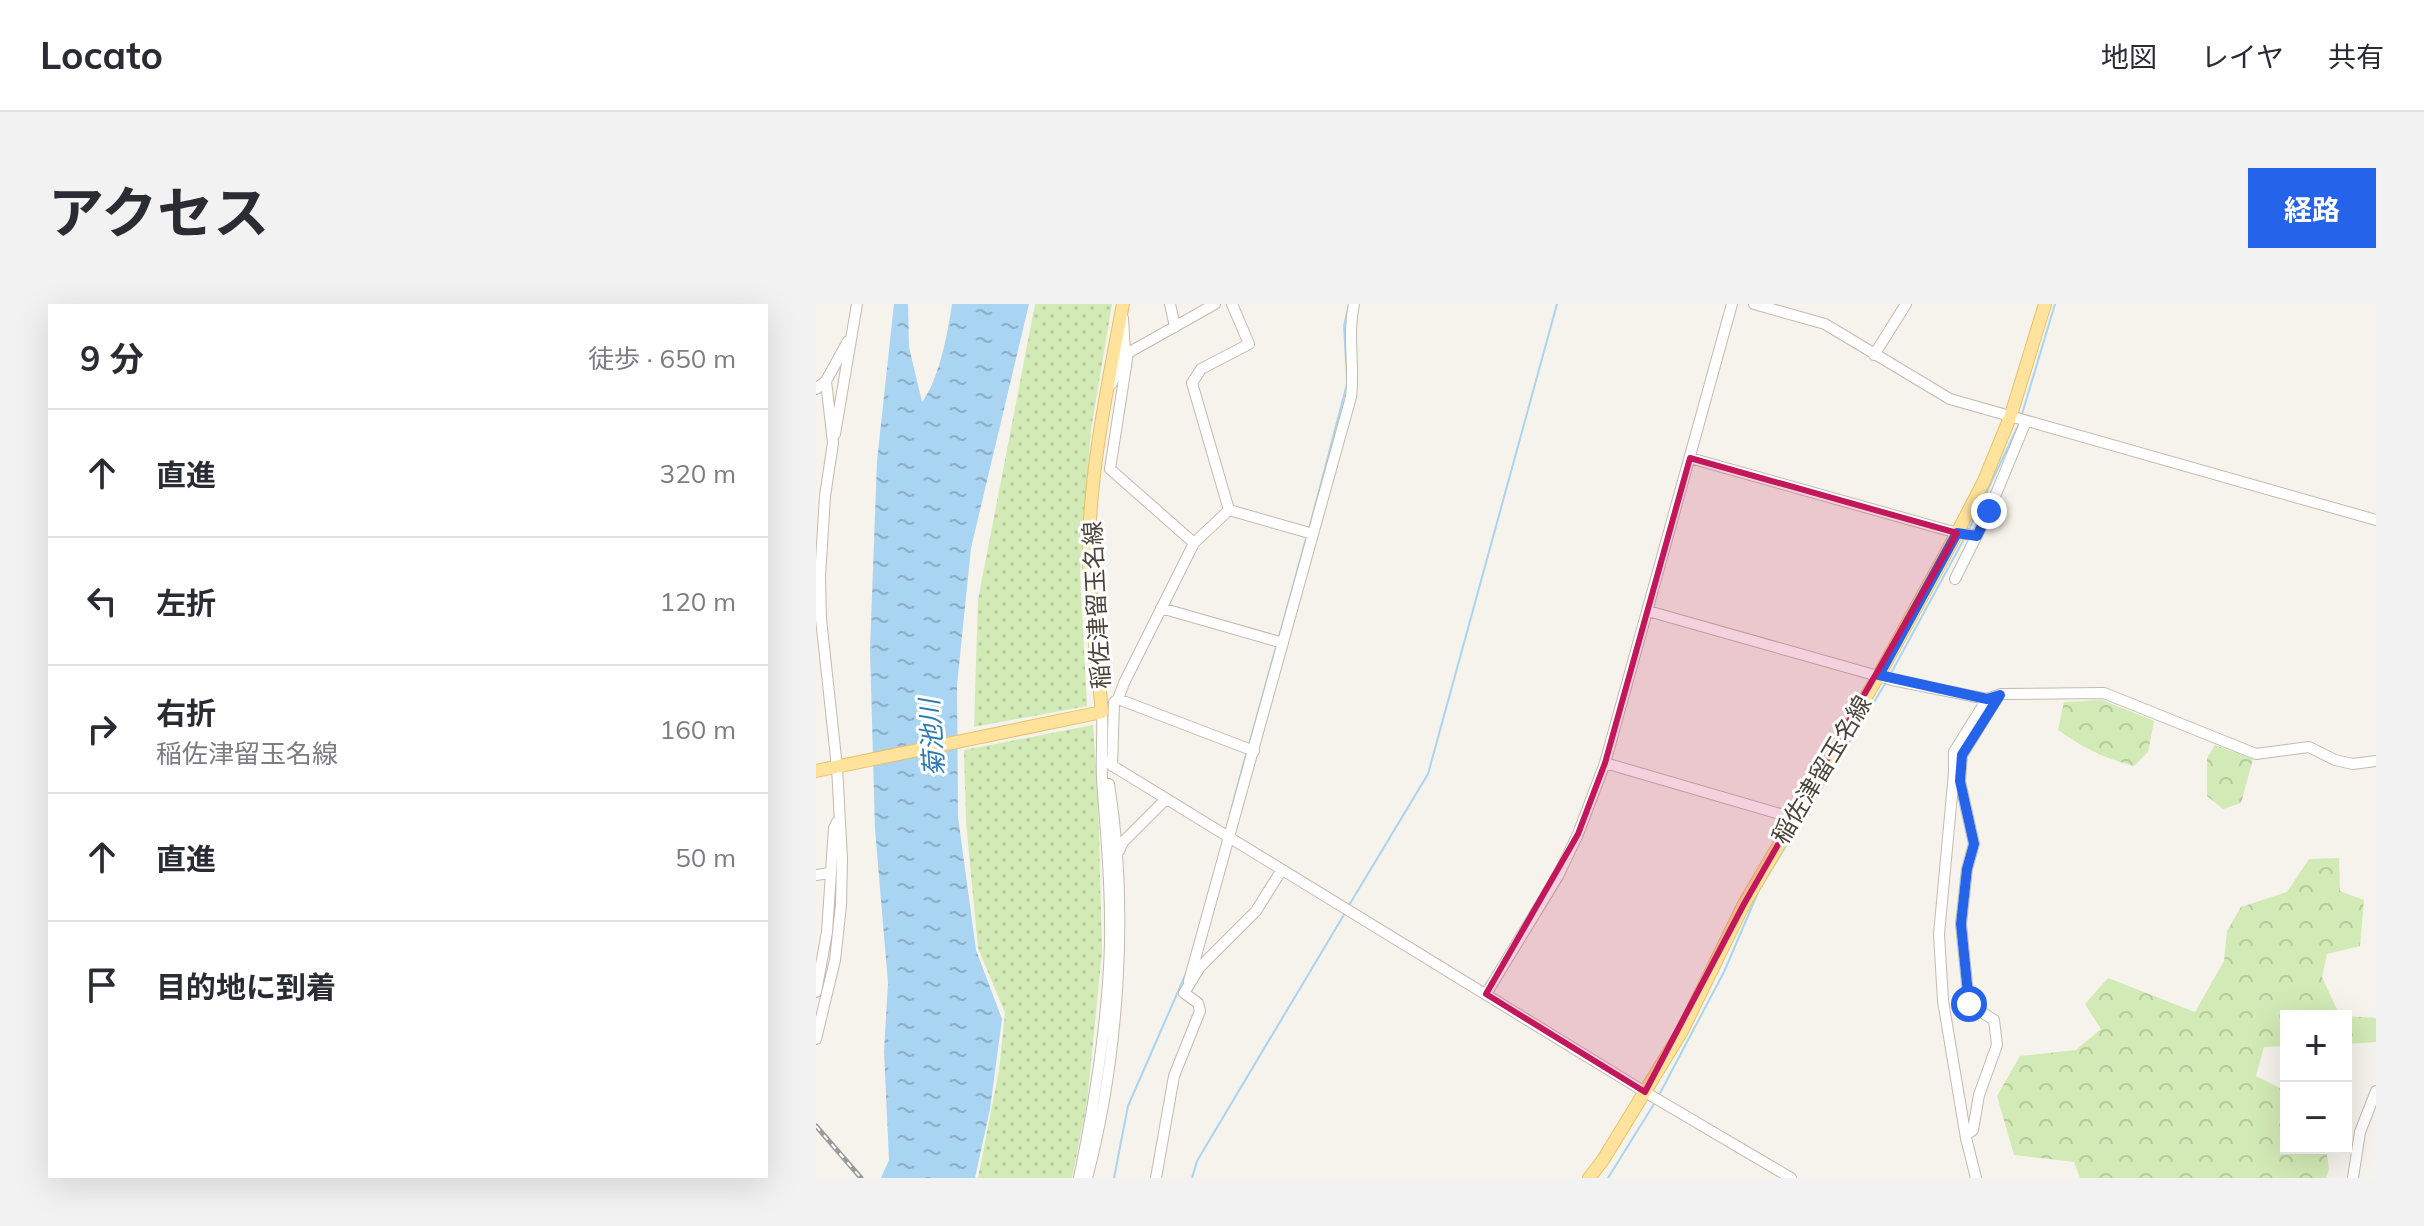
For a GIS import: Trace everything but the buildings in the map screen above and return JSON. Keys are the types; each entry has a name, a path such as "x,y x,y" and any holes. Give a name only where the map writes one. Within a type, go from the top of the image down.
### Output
{"main road":[{"name":"稲佐津留玉名線","path":"816,771 1096,714 1089,557 1093,491 1123,304"},
{"name":"稲佐津留玉名線","path":"1589,1178 1652,1096 1744,904 1794,818 1885,678 1984,481 2012,415 2045,304"}],"street":[{"path":"816,1039 838,937 841,905 840,767 821,619 820,577 825,496 857,304"},
{"path":"1123,304 1126,353 1110,469 1194,543"},
{"path":"1170,304 1175,327"},
{"path":"1108,392 1126,353 1215,304"},
{"path":"1229,510 1192,383 1201,369 1249,344 1232,304"},
{"path":"1156,1178 1174,1076 1200,1011 1198,1003 1184,993 1279,642 1351,397 1353,378 1349,325 1354,304"},
{"path":"1486,994 1558,876 1605,763 1732,304"},
{"path":"1754,304 1825,324 1950,399 2376,520"},
{"path":"1874,355 1906,304"},
{"path":"816,389 852,332"},
{"path":"821,378 833,443"},
{"path":"1955,579 1977,536 2026,421"},
{"path":"1690,458 1977,536"},
{"path":"1229,510 1310,533"},
{"path":"1079,1178 1102,1046 1110,946 1107,763 1114,702 1194,543 1229,510"},
{"path":"1161,608 1279,642"},
{"path":"1648,611 1885,678 1987,699 2000,695 2104,693 2256,754 2309,747 2335,760 2353,764 2376,761"},
{"path":"1966,1135 1973,1130 1979,1095 1997,1045 1994,1020 1969,1004 1967,990 1961,924 1967,869 1974,844 1960,781 1962,755 2000,695"},
{"path":"1118,699 1250,749"},
{"path":"1976,1178 1943,1001 1939,934 1954,752 1987,699"},
{"path":"1087,1178 1116,1020 1119,960 1117,858 1107,763 1096,714"},
{"path":"1107,763 1791,1178"},
{"path":"1605,763 1794,818"},
{"path":"1117,858 1123,842 1165,800"},
{"path":"816,992 827,932 834,828 840,817"},
{"path":"1189,981 1256,911 1281,871"},
{"path":"816,875 830,873"},
{"path":"2353,1178 2360,1132 2376,1091"}],"highlighted area":[{"path":"1690,458 1957,533 1744,904 1645,1092 1486,994 1578,834 1605,763"}],"green space":[{"path":"1035,304 1112,304 1091,430 1080,574 1087,706 974,727 978,600"},
{"path":"2102,700 2154,721 2148,752 2134,766 2094,752 2058,730 2064,702"},
{"path":"1093,725 1102,952 1087,1103 1072,1178 978,1178 999,1070 1005,1013 978,948 966,822 964,750"},
{"path":"2215,745 2253,759 2241,803 2223,809 2207,796 2207,758"},
{"path":"2339,858 2340,891 2364,900 2360,946 2327,954 2322,977 2337,1010 2280,1010 2280,1046 2264,1047 2256,1076 2280,1088 2280,1154 2327,1154 2329,1169 2326,1178 2080,1178 2074,1162 2014,1155 1997,1096 2020,1056 2076,1050 2101,1029 2085,1004 2108,978 2195,1012 2224,961 2227,931 2241,907 2287,892 2309,859"},
{"path":"2352,1016 2376,1018 2376,1042 2352,1044"}],"water":[{"name":"菊池川","path":"894,304 908,304 909,347 922,402 938,369 952,304 1029,304 971,548 957,685 958,817 976,950 1002,1019 990,1109 975,1178 881,1178 889,1160 884,1051 888,983 875,829 870,649 877,461"}],"waterway":[{"path":"1348,907 1428,774 1557,304"},
{"path":"2022,414 2055,304"},
{"path":"1347,378 1344,326 1349,305"},
{"path":"1309,529 1347,384"},
{"path":"1969,529 2019,424"},
{"path":"1279,637 1307,535"},
{"path":"1890,675 1964,539"},
{"path":"1249,745 1276,647"},
{"path":"1659,1095 1724,972 1759,890 1885,684"},
{"path":"1230,814 1247,751"},
{"path":"1192,1178 1197,1161 1345,913"},
{"path":"1114,1178 1128,1106 1187,971"},
{"path":"1608,1178 1654,1104"}],"railway":[{"path":"816,1126 861,1178"}],"route":[{"path":"1969,1004 1961,924 1967,869 1974,844 1960,781 1962,755 2000,695 1987,699 1879,675 1957,533 1977,536 1989,511"}]}
